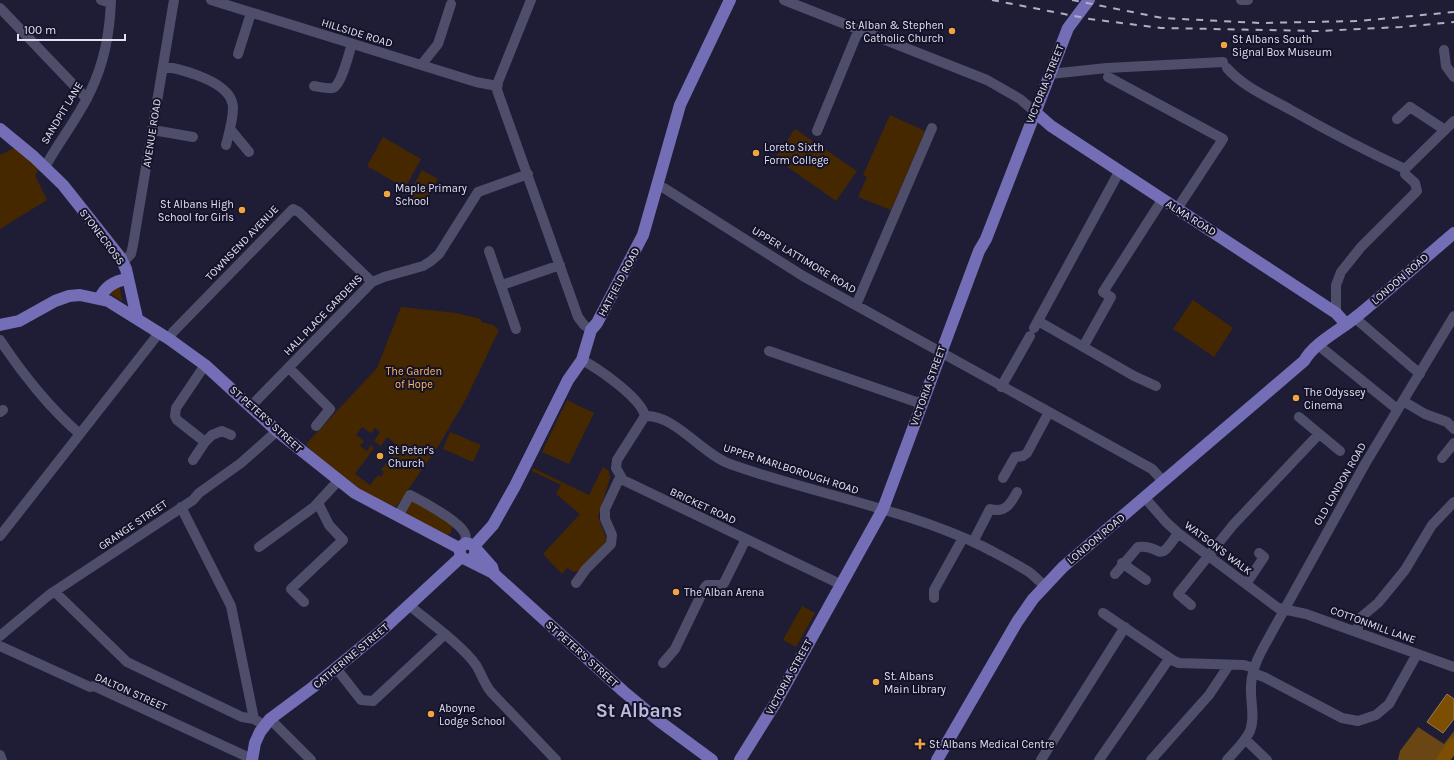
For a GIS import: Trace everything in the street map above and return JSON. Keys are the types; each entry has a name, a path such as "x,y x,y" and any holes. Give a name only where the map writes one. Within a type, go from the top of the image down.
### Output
{"main road":[{"name":"HATFIELD ROAD","path":"467,551 485,536 502,509 568,380 582,360 591,330 597,323 643,236 684,95 730,0"},
{"name":"VICTORIA STREET","path":"740,760 776,702 840,584 883,509 940,352 1069,24 1089,0"},
{"name":"ALMA ROAD","path":"1035,112 1048,124 1162,200 1336,313 1351,321"},
{"name":"STONECROSS","path":"0,129 45,167 63,185 123,262 137,318"},
{"name":"LONDON ROAD","path":"937,760 1017,622 1046,585 1063,567 1304,361 1330,335 1351,321 1454,233"},
{"path":"100,298 102,292 109,286 127,278"},
{"path":"0,325 19,320 55,301 69,296 80,295 100,298 108,301 137,318"},
{"name":"ST PETER'S STREET","path":"137,318 205,365 277,431 354,493 467,551 492,567 494,574 623,691 659,721 712,760"},
{"name":"LONDON ROAD","path":"1304,361 1311,359 1339,336 1351,321"},
{"name":"CATHERINE STREET","path":"252,760 255,743 263,721 336,668 410,606 467,551"}],"street":[{"name":"AVENUE ROAD","path":"123,262 128,259 132,250 174,0"},
{"name":"HILLSIDE ROAD","path":"211,0 422,64 476,82 497,86"},
{"path":"531,0 497,86 498,93 578,316 584,325 591,330"},
{"path":"784,0 987,80 1020,99 1035,112"},
{"path":"1241,0 1248,0"},
{"name":"SANDPIT LANE","path":"45,167 56,146 87,99 96,78 110,21 108,1"},
{"path":"422,64 438,44 451,4"},
{"path":"0,8 87,99"},
{"path":"238,54 251,13"},
{"path":"817,131 859,29"},
{"path":"314,86 332,88 336,86 352,44"},
{"path":"1444,50 1446,66 1454,77"},
{"path":"1050,74 1107,68 1225,65 1247,84 1280,104 1363,149 1405,169"},
{"path":"163,66 216,83 225,90 230,97 233,107 226,145"},
{"path":"1108,77 1223,139 1177,209"},
{"path":"1397,120 1410,106 1445,130"},
{"path":"1405,169 1454,121"},
{"path":"856,305 932,128"},
{"path":"230,129 249,152"},
{"path":"153,130 192,138"},
{"path":"1336,313 1336,285 1341,272 1360,247 1417,191 1415,184 1405,174 1405,169"},
{"path":"1001,387 1120,172"},
{"name":"HALL PLACE GARDENS","path":"251,406 372,282 384,276 423,266 439,254 478,192 528,174"},
{"name":"UPPER LATTIMORE ROAD","path":"657,186 664,188 803,276 1001,387 1152,469 1163,481"},
{"path":"1083,347 1111,296 1103,292 1162,200"},
{"name":"TOWNSEND AVENUE","path":"164,336 178,326 292,209 299,212 372,282"},
{"path":"488,251 502,285 516,329"},
{"path":"502,285 560,265"},
{"name":"OLD LONDON ROAD","path":"1246,740 1251,730 1253,719 1250,690 1253,670 1283,608 1400,405 1454,316"},
{"path":"1351,321 1420,374"},
{"path":"1034,328 1083,347 1134,376 1156,386"},
{"path":"0,536 80,434 164,336"},
{"path":"0,340 9,354 63,420 80,434"},
{"path":"1323,349 1400,405 1447,422 1454,429"},
{"path":"769,351 922,404"},
{"path":"576,584 586,570 611,544 612,535 605,519 605,509 620,477 616,468 617,460 645,416 643,408 637,401 582,360"},
{"path":"205,365 176,408 175,416 177,420 205,442"},
{"path":"289,368 330,409 316,426"},
{"path":"1003,478 1015,457 1023,456 1026,453 1049,412"},
{"name":"UPPER MARLBOROUGH ROAD","path":"645,416 660,418 722,461 883,509 968,540 1024,569 1046,585"},
{"path":"1299,417 1340,451"},
{"path":"193,460 205,442 219,431 232,435"},
{"name":"GRANGE STREET","path":"0,636 49,595 181,507 241,463 277,431"},
{"path":"1191,605 1178,594 1233,524 1319,434"},
{"path":"1442,458 1454,442"},
{"name":"BRICKET ROAD","path":"620,477 632,485 840,584"},
{"path":"259,547 318,503 338,481"},
{"path":"934,598 934,590 990,509 1002,510 1007,508 1017,492"},
{"name":"ST PETER'S STREET","path":"398,516 410,495 430,506 462,528 466,535 467,551"},
{"name":"WATSON'S WALK","path":"1145,498 1178,533 1278,608 1283,608"},
{"path":"1357,632 1360,618 1378,603 1406,570 1432,526 1454,502"},
{"path":"304,602 291,589 343,540 329,525 318,503"},
{"path":"181,507 231,606 263,721"},
{"path":"1115,574 1122,563 1138,547 1147,546 1157,551 1165,551 1178,533"},
{"path":"663,663 675,649 705,587 707,585 721,585 724,583 746,539"},
{"path":"1246,584 1264,558 1259,553"},
{"path":"1122,563 1146,580"},
{"path":"55,592 127,662 242,717 263,721 311,760"},
{"path":"410,606 476,665 483,682 491,692 556,760"},
{"name":"COTTONMILL LANE","path":"1283,608 1357,632 1454,667"},
{"path":"1103,613 1169,659 1179,663 1244,665 1342,718 1358,721 1376,715 1389,704 1417,654"},
{"path":"1041,760 1125,627"},
{"path":"336,668 361,700 368,702 373,701 444,635"},
{"name":"DALTON STREET","path":"0,646 90,687 94,686 252,760"},
{"path":"1099,760 1169,659"},
{"path":"1151,760 1209,695 1229,665"},
{"path":"1227,760 1246,740 1267,760"},
{"path":"0,755 2,760"}],"green space":[{"path":"890,115 925,131 891,210 858,197 867,177 863,175"},
{"path":"795,129 857,171 836,201 775,158"},
{"path":"383,137 421,159 405,188 367,166"},
{"path":"16,147 41,167 35,175 47,200 0,229 0,155"},
{"path":"422,170 438,179 421,207 406,199"},
{"path":"116,287 120,288 122,301 110,294"},
{"path":"1193,300 1233,328 1214,357 1173,329"},
{"name":"The Garden of Hope","path":"401,307 457,313 481,319 481,322 493,325 499,330 466,399 439,445 396,507 372,496 347,481 314,454 306,444 377,368","holes":["362,427 371,433 375,428 380,432 374,441 381,446 387,437 399,447 381,470 384,472 381,477 378,475 370,485 355,474 374,448 371,445 367,451 360,446 364,441 356,435"]},
{"path":"567,400 594,413 569,464 542,452"},
{"path":"450,432 481,445 473,462 443,449"},
{"path":"603,467 609,471 610,478 598,517 607,540 580,571 573,572 567,568 562,574 543,554 580,514 556,494 561,485 532,471 533,468 589,495"},
{"path":"416,500 452,526 451,533 446,536 407,515 406,511 411,501"},
{"path":"802,606 815,613 796,647 783,640"}],"shaded area":[{"path":"1447,694 1454,699 1454,719 1443,733 1427,722"},
{"path":"1418,727 1444,744 1454,731 1454,751 1447,760 1398,760 1400,751"}],"waterway":[{"path":"1443,760 1454,744"}],"railway":[{"path":"992,0 1090,19 1161,28 1318,31 1401,27 1454,22"},
{"path":"1072,0 1162,18 1260,23 1359,21 1454,12"}],"place":[{"name":"St Alban & Stephen Catholic Church","path":"952,31"},
{"name":"St Albans South Signal Box Museum","path":"1224,45"},
{"name":"Loreto Sixth Form College","path":"756,153"},
{"name":"Maple Primary School","path":"387,194"},
{"name":"St Albans High School for Girls","path":"242,210"},
{"name":"The Odyssey Cinema","path":"1296,398"},
{"name":"St Peter's Church","path":"380,456"},
{"name":"The Alban Arena","path":"676,592"},
{"name":"St. Albans Main Library","path":"876,682"},
{"name":"Aboyne Lodge School","path":"431,714"},
{"name":"St Albans Medical Centre","path":"920,744"}],"district":[{"name":"St Albans","path":"639,711"}]}
